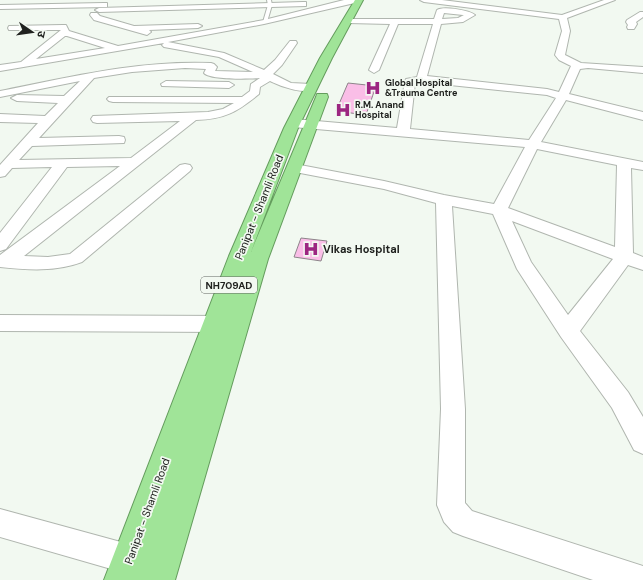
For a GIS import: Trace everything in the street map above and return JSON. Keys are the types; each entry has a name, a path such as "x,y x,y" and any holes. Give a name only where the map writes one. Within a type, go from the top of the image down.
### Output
{"highway":[{"name":"Panipat - Shamli Road","path":"159,574 258,259 295,168 302,124 311,87 351,9 368,0"},
{"name":"Panipat - Shamli Road","path":"126,570 239,256 302,124 338,59 351,9"}],"street":[{"path":"42,6 51,0"},
{"path":"149,9 154,0"},
{"path":"0,7 42,6 98,9 149,9 269,3 351,9 395,22 460,20 470,15 424,0"},
{"path":"443,6 563,17 611,0"},
{"path":"421,79 443,6"},
{"path":"98,9 135,28 173,39"},
{"path":"0,68 156,43 265,22 351,9"},
{"path":"631,27 633,24 630,22 643,14"},
{"path":"563,17 566,31 560,55 562,58 578,65 643,70"},
{"path":"24,20 9,30 63,27 66,30 24,64"},
{"path":"374,70 395,22"},
{"path":"135,28 245,26"},
{"path":"63,33 68,32 119,49"},
{"path":"156,43 220,55 289,86 311,87"},
{"path":"166,84 255,86 266,76 293,43"},
{"path":"86,54 91,76"},
{"path":"0,94 91,76 176,64 211,66 210,73 240,76 266,76"},
{"path":"154,99 166,84 176,64"},
{"path":"499,210 533,144 563,96 575,68 578,65"},
{"path":"80,140 113,99 134,69"},
{"path":"4,169 48,120 91,76"},
{"path":"403,132 410,80 421,79 543,91 643,116"},
{"path":"97,118 211,117 235,109 255,92 255,86"},
{"path":"0,98 68,100"},
{"path":"113,99 245,100"},
{"path":"2,256 134,162 193,117"},
{"path":"0,118 48,120"},
{"path":"93,162 148,118"},
{"path":"302,124 533,144 643,166"},
{"path":"28,142 119,140"},
{"path":"4,169 63,163 134,162"},
{"path":"568,331 624,257 624,162"},
{"path":"2,256 63,163"},
{"path":"2,256 51,264 76,258 185,168"},
{"path":"295,168 384,185 444,200 499,210 643,264"},
{"path":"444,200 453,409 451,505 454,512 463,522 639,580"},
{"path":"499,210 523,264 568,331 620,400 643,441"},
{"path":"2,326 237,324"},
{"path":"0,522 126,570 159,574"}],"lane":[{"path":"265,22 269,3"}],"building":[{"path":"348,83 376,86 366,115 336,111"},
{"path":"301,238 327,241 321,261 294,257"}],"place":[{"name":"Global Hospital &Trauma Centre","path":"373,88"},
{"name":"R.M. Anand Hospital","path":"343,110"},
{"name":"Vikas Hospital","path":"311,249"}]}
